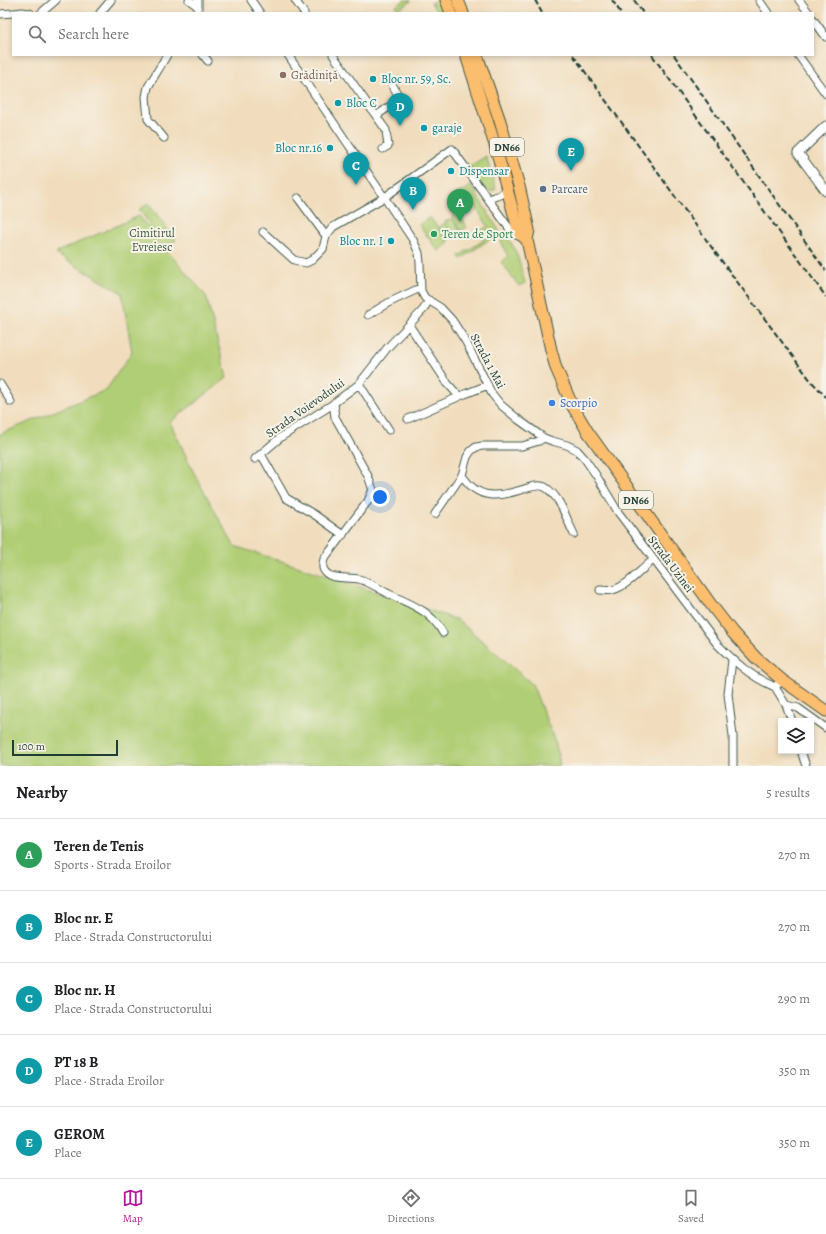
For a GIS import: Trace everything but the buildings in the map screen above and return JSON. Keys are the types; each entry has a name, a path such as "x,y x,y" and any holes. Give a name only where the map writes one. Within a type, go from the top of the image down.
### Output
{"main road":[{"path":"446,0 451,12"},
{"path":"458,0 463,12"},
{"name":"DN66","path":"466,56 508,188 519,232 527,240"},
{"name":"DN66","path":"477,56 500,121 519,186 529,230 527,240 556,368 580,420 596,445 720,617 778,683 826,711"}],"street":[{"path":"42,12 56,0"},
{"path":"101,12 111,0"},
{"path":"189,0 198,6"},
{"path":"251,0 259,12"},
{"path":"295,0 303,12"},
{"path":"759,0 767,12"},
{"path":"799,0 808,12"},
{"path":"0,14 12,13"},
{"path":"814,20 826,37"},
{"path":"164,138 148,119 146,98 148,87 166,56"},
{"path":"289,56 385,197 416,247 421,272 420,288 388,303 368,315"},
{"path":"334,56 386,130 388,146 383,149"},
{"path":"799,56 826,94"},
{"path":"376,116 400,99 391,82"},
{"path":"826,126 798,153 826,191"},
{"path":"263,232 294,260 306,263 312,260 323,249 326,236 333,227 385,197 452,149 514,234 527,240"},
{"path":"488,199 500,195 508,188"},
{"path":"298,198 326,236"},
{"name":"Strada 1 Mai","path":"420,288 423,294 429,300 442,308 452,320 466,342 492,394 506,411 544,438 552,441"},
{"name":"Strada Voievodului","path":"254,459 281,437 335,402 359,384 388,347 409,325 429,300"},
{"path":"409,325 448,384 459,396"},
{"path":"0,384 10,402"},
{"path":"359,384 388,430"},
{"path":"408,419 459,396 488,385"},
{"path":"335,402 335,417 368,476 373,490 368,501 324,559 322,566 324,571 327,575 332,577 357,578 369,582 402,601 416,606 427,613 438,624 443,633"},
{"path":"435,514 462,474 467,457 476,447 522,446 544,438"},
{"name":"Strada Uzinei","path":"552,441 567,445 577,450 585,458 618,512 717,644 732,660 752,676 778,683"},
{"path":"261,454 286,498 315,515 343,535"},
{"path":"462,474 472,487 479,492 492,496 499,496 531,487 544,487 556,497 574,534"},
{"path":"600,590 612,590 620,587 653,560"},
{"path":"732,660 728,694 733,736 733,766"},
{"path":"778,683 791,718"},
{"path":"786,705 798,708 826,728"},
{"path":"802,754 806,766"}],"green space":[{"path":"405,0 411,1 398,10 396,6"},
{"path":"436,0 441,0 444,8 437,12 431,3"},
{"path":"471,56 482,77 524,219 522,229"},
{"path":"486,156 496,189 491,191 487,191 480,185 469,167"},
{"path":"471,186 500,232 461,259 459,256 484,240 479,232 488,226 467,194 457,200 455,195"},
{"name":"Cimitirul Evreiesc","path":"148,203 176,240 165,248 206,296 227,378 170,422 194,473 234,546 458,620 532,684 556,744 560,766 0,766 0,434 106,390 132,352 122,293 56,254 59,251 139,216 147,226 150,224 139,210"},
{"path":"458,213 467,227 461,231 452,217"},
{"name":"Teren de Sport","path":"430,217 449,243 438,251 419,225"},
{"path":"452,218 460,231 454,235 445,222"},
{"path":"445,223 454,235 448,240 439,227"},
{"path":"504,236 512,244 520,264 525,283 519,286 501,262 508,256 501,241 502,237"}],"railway":[{"path":"535,0 541,12"},
{"path":"612,0 620,12"},
{"path":"634,0 642,12"},
{"path":"574,56 715,252 811,381 826,397"},
{"path":"653,56 826,297"},
{"path":"675,56 826,271"}],"place":[{"name":"Grădiniță","path":"283,75"},
{"name":"Bloc nr. 59, Sc.","path":"373,79"},
{"name":"Bloc C","path":"338,103"},
{"name":"PT 18 B","path":"400,126"},
{"name":"garaje","path":"424,128"},
{"name":"Bloc nr.16","path":"330,148"},
{"name":"Dispensar","path":"451,171"},
{"name":"GEROM","path":"571,171"},
{"name":"Bloc nr. H","path":"356,185"},
{"name":"Parcare","path":"543,189"},
{"name":"Bloc nr. E","path":"413,210"},
{"name":"Teren de Tenis","path":"460,222"},
{"name":"Teren de Sport","path":"434,234"},
{"name":"Bloc nr. I","path":"391,241"},
{"name":"Scorpio","path":"552,403"}]}
